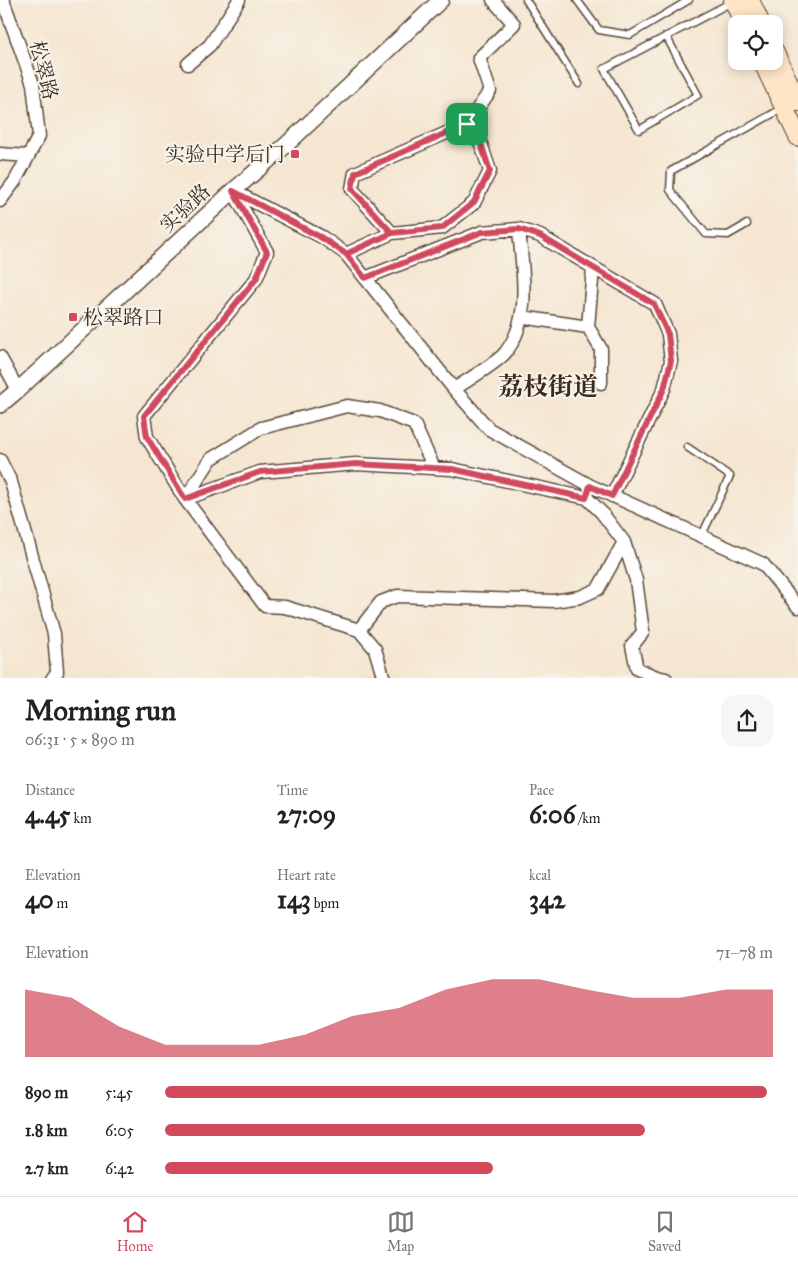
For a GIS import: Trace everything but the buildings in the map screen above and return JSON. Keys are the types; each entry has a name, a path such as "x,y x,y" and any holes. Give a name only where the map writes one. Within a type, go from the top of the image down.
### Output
{"main road":[{"path":"738,0 742,15"},
{"path":"738,0 752,15"},
{"path":"769,70 793,103"},
{"path":"781,70 793,103 798,137"}],"street":[{"name":"松翠路","path":"0,201 15,181 39,136 33,84 4,0"},
{"path":"188,64 210,45 239,0"},
{"name":"实验路","path":"0,405 293,138 441,0"},
{"path":"392,233 352,189 355,173 467,124 490,91 480,58 514,24 494,0"},
{"path":"346,254 392,233 442,228 474,202 490,171 481,144 467,124"},
{"path":"0,154 28,156"},
{"path":"233,191 322,238 346,254 454,389 489,429 588,492 624,542 636,580 642,632 632,646 637,669 657,677 666,678"},
{"path":"233,191 267,252 256,279 144,416 147,437 185,499 265,606 285,607 359,630 375,649 384,678"},
{"path":"365,278 482,232 519,229 540,236 654,304 668,334 671,361 664,389 612,496"},
{"path":"454,389 504,354 517,333 524,308 519,229"},
{"path":"593,268 588,327 601,349 601,383"},
{"path":"522,317 588,327"},
{"path":"0,357 18,390"},
{"path":"185,499 211,459 261,428 348,406 380,411 414,424 434,468"},
{"path":"0,460 11,482 54,634 59,676"},
{"path":"185,499 260,472 356,464 452,469 612,496 763,564 798,607"},
{"path":"359,630 381,602 397,596 554,601 580,597 598,589 624,542"}],"lane":[{"path":"526,0 579,84"},
{"path":"577,0 599,30 630,35 689,0"},
{"path":"666,36 698,95 639,130 604,69 666,36 738,0"},
{"path":"747,224 728,235 706,234 670,190 671,171 793,103"},
{"path":"687,447 730,476 701,537"}],"place":[{"name":"实验中学后门","path":"295,154"},
{"name":"松翠路口","path":"73,317"}],"district":[{"name":"荔枝街道","path":"548,386"}],"route":[{"path":"467,124 355,173 352,189 392,233 346,254 365,278 482,232 519,229 540,236 654,304 668,334 671,361 664,389 612,496 590,486 586,498 452,469 356,464 260,472 185,499 147,437 144,416 256,279 267,252 233,191 322,238 346,254 392,233 442,228 474,202 490,171 481,144 467,124"}]}
